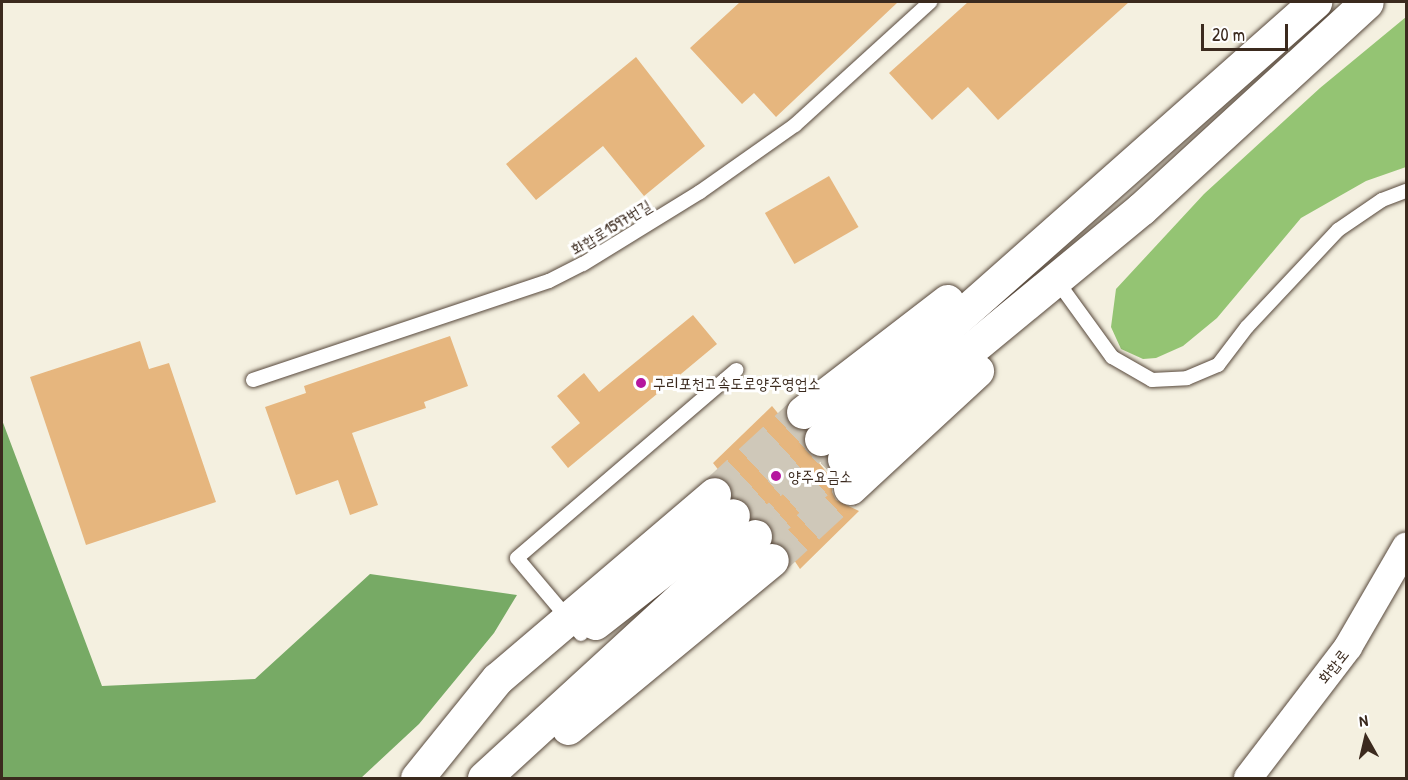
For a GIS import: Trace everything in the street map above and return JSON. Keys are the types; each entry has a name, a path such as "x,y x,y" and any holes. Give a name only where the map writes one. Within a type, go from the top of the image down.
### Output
{"highway":[{"path":"1315,2 1175,127 838,462 902,406 1062,289 1141,208 1356,12"},
{"path":"803,412 1040,226 1175,127"},
{"path":"418,778 575,627 744,526"},
{"path":"484,778 701,579 744,526"},
{"path":"503,778 744,526"}],"street":[{"name":"화합로","path":"1248,778 1348,646 1407,547"}],"lane":[{"name":"화합로1597번길","path":"253,380 549,281 583,264 700,192 795,125 930,2"},
{"path":"1062,289 1112,357 1152,380 1187,378 1218,364 1247,327 1338,230 1382,200 1407,191"},
{"path":"575,627 517,558 736,370"}],"green space":[{"path":"1406,17 1406,167 1366,181 1301,218 1217,318 1183,346 1156,358 1143,359 1121,349 1111,327 1116,289 1204,194 1320,88"},
{"path":"2,420 102,686 255,679 370,574 517,595 494,633 419,724 361,778 2,778"}],"building":[{"path":"740,2 898,2 776,117 754,93 742,104 690,48"},
{"path":"968,2 1129,2 998,120 968,87 932,120 889,73"},
{"path":"636,57 705,146 644,196 603,146 536,200 506,164"},
{"path":"829,176 858,227 794,264 765,213"},
{"name":"구리포천고속도로양주영업소","path":"693,315 717,344 568,468 551,447 580,423 557,396 584,373 599,392"},
{"path":"450,336 468,386 424,402 426,408 352,433 378,505 350,515 338,480 296,495 265,407 306,393 304,386"},
{"path":"140,341 149,369 169,363 216,502 86,545 30,377"},
{"name":"양주요금소","path":"772,406 833,480 832,492 836,500 859,511 800,569 786,548 773,537 769,524 756,518 713,463"}],"tunnel":[{"path":"714,494 803,412"},
{"path":"733,515 821,439"},
{"path":"755,536 844,459"},
{"path":"772,560 850,488"}],"place":[{"name":"구리포천고속도로양주영업소","path":"641,383"},
{"name":"양주요금소","path":"776,476"}]}
